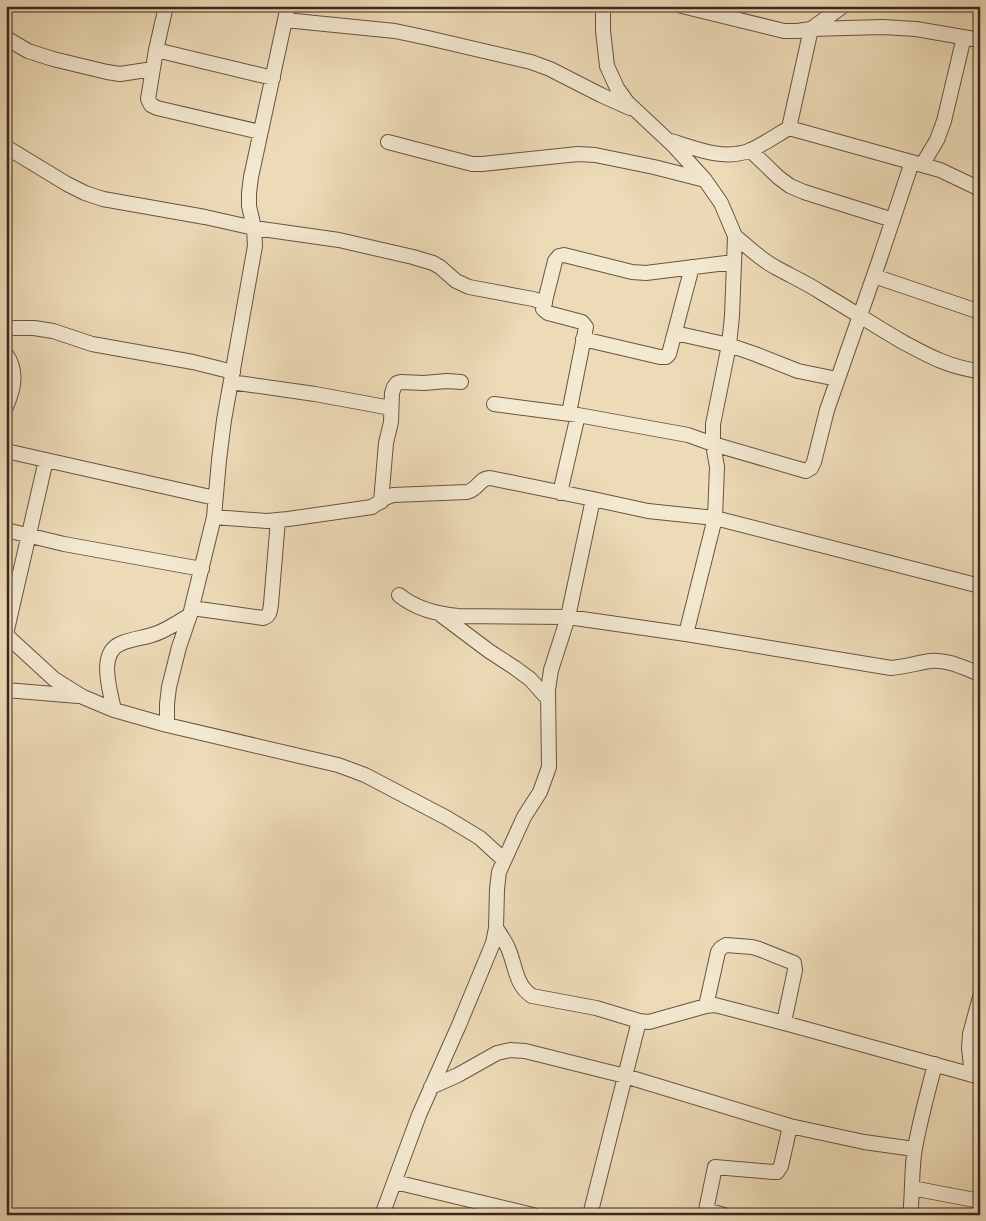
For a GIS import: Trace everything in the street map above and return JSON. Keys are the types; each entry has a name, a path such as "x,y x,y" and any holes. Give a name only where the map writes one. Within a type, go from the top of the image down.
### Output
{"street":[{"path":"166,6 156,50 148,100 157,108 260,132"},
{"path":"603,6 603,30 607,66 617,88 627,102 705,180 721,203 736,236 760,257 774,266 817,289 860,317 911,346 957,367 980,371"},
{"path":"682,6 701,9 784,31 811,28 883,27 916,29 980,40"},
{"path":"789,128 811,28 843,6"},
{"path":"167,725 169,687 179,647 191,612 214,517 218,460 255,246 249,193 254,161 286,13 395,31 531,62 550,68 635,110"},
{"path":"494,404 573,414 688,435 806,471 811,468 837,379 893,220 917,163 937,140 944,121 964,37"},
{"path":"6,38 28,51 107,72 120,74 153,69"},
{"path":"156,50 273,78"},
{"path":"668,141 717,154 734,154 750,150 789,128 940,170 980,189"},
{"path":"388,142 472,164 578,154 595,155 705,180"},
{"path":"6,147 67,184 103,199 205,217 254,228 339,240 413,257 433,263 456,281 469,287 545,303"},
{"path":"750,150 790,186 893,220"},
{"path":"686,634 715,518 717,467 713,444 713,424 729,346 736,236"},
{"path":"560,493 586,327 584,324 545,312 543,309 555,261 559,256 564,256 632,272 646,273 734,262"},
{"path":"583,339 666,357 669,354 692,267"},
{"path":"874,276 980,312"},
{"path":"6,328 34,328 53,331 92,344 193,362 232,377 391,408"},
{"path":"675,333 755,354 798,371 837,379"},
{"path":"6,354 10,359 14,374 13,391 6,407"},
{"path":"381,502 386,444 391,422 394,387 397,383 401,382 461,382"},
{"path":"6,451 215,498"},
{"path":"46,460 6,635 54,679 83,697 114,710 167,725 338,765 366,775 480,838 504,860"},
{"path":"214,517 278,520 372,507 393,495 467,492 476,488 482,480 490,478 656,512 715,518 980,586"},
{"path":"382,1215 419,1115 493,943 496,928 496,890 499,872 524,817 540,792 546,778 549,767 548,690 551,670 568,616 593,499"},
{"path":"114,710 106,671 110,652 114,647 163,631 191,612 268,617 271,604 278,520"},
{"path":"6,530 73,546 202,569"},
{"path":"399,595 408,602 440,615 568,616 891,668 931,661 943,661 980,674"},
{"path":"440,615 523,674 548,700"},
{"path":"6,690 83,697"},
{"path":"496,928 508,948 520,985 525,992 532,996 596,1008 639,1022 649,1022 715,1005 784,1022 976,1076"},
{"path":"706,1006 718,952 726,945 752,947 794,963 795,970 784,1022"},
{"path":"976,1076 969,1048 970,1034 980,997"},
{"path":"590,1215 639,1022"},
{"path":"431,1087 458,1076 497,1053 510,1050 525,1051 625,1076 790,1126 826,1135 914,1149"},
{"path":"910,1215 914,1149 935,1064"},
{"path":"724,1215 706,1212 715,1167 777,1172 781,1166 790,1126"},
{"path":"395,1182 533,1215"},
{"path":"912,1188 980,1201"}]}
